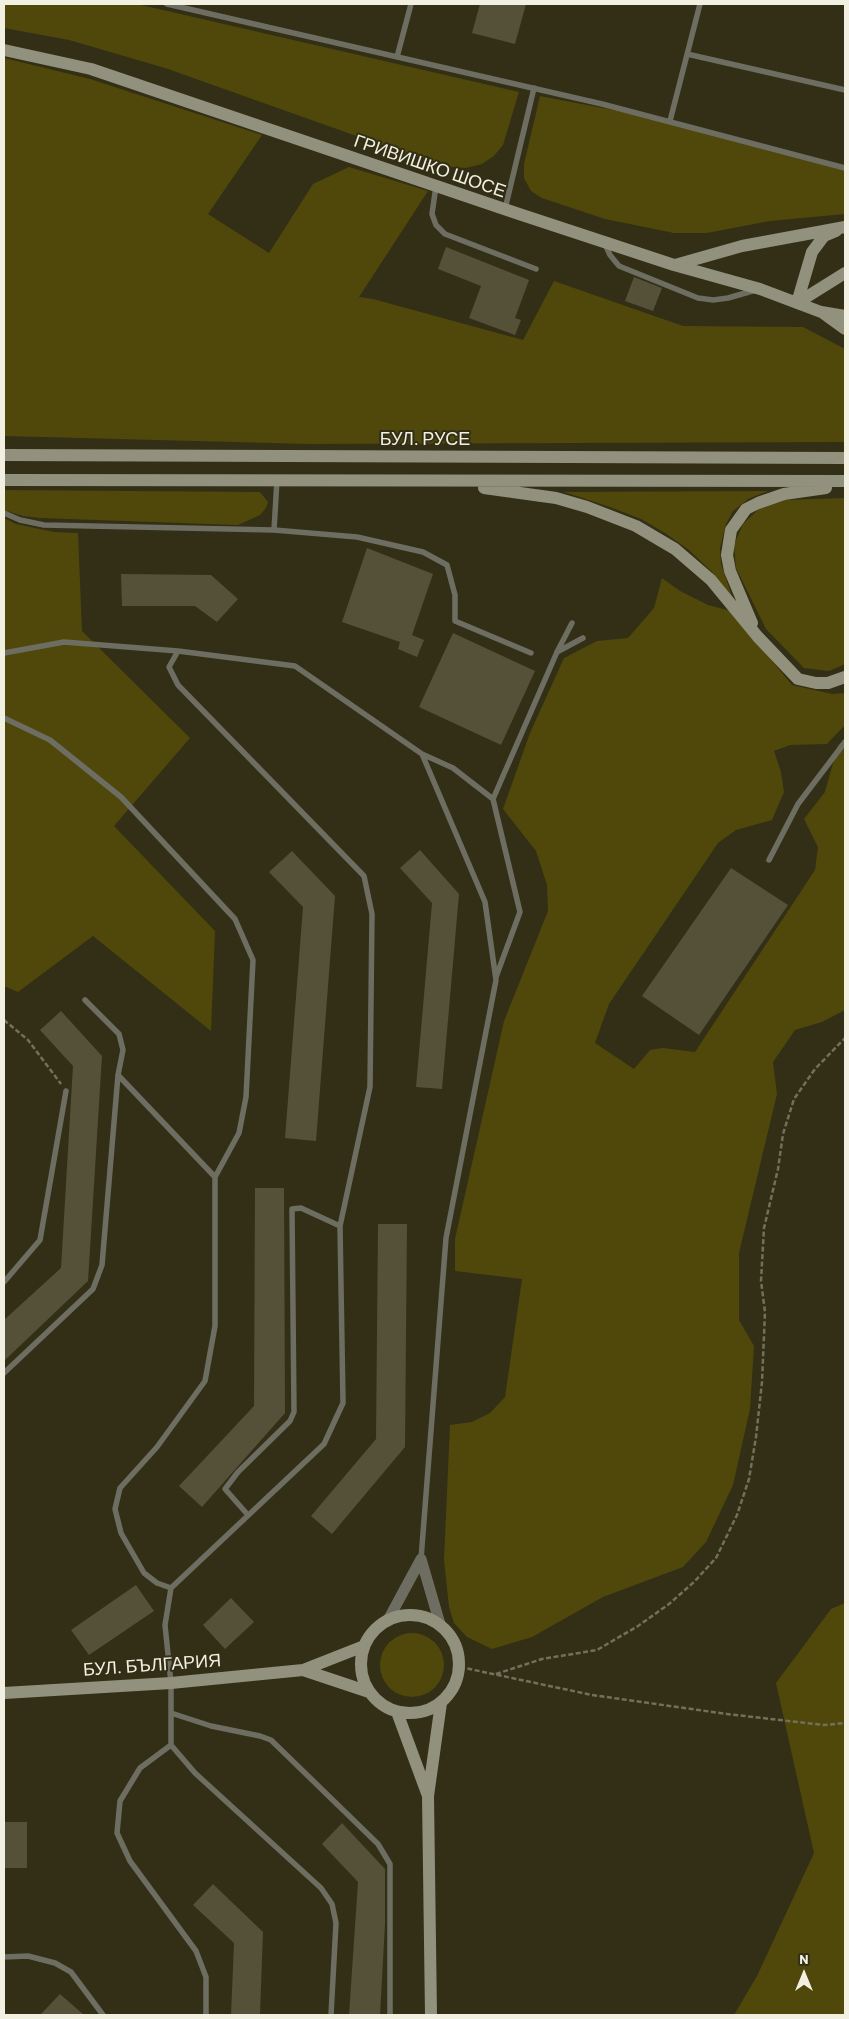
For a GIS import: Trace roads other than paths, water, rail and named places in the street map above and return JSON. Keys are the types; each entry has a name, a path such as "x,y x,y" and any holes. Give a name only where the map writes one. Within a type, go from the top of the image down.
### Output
{"main road":[{"name":"ГРИВИШКО ШОСЕ","path":"4,50 91,69 674,265 760,289 821,312 845,316"},
{"path":"674,265 742,246 845,227"},
{"path":"797,303 812,252 824,236 845,227"},
{"path":"797,303 845,273"},
{"path":"821,312 845,329"},
{"name":"БУЛ. РУСЕ","path":"4,455 845,458"},
{"path":"4,480 845,481"},
{"path":"442,481 556,498 608,514 636,526 675,549 704,574 758,637 798,679 816,683 844,679"},
{"path":"758,637 730,571 726,555 731,530 746,509 758,502 784,494 845,485"},
{"path":"404,1615 419,1615 440,1624 457,1647 460,1668 452,1691 441,1703 420,1713 397,1712 380,1703 369,1692 362,1677 361,1661 364,1646 372,1633 388,1620 404,1615"},
{"path":"303,1670 364,1646"},
{"path":"303,1670 369,1692"},
{"name":"БУЛ. БЪЛГАРИЯ","path":"4,1693 171,1683 303,1670"},
{"path":"431,2015 428,1796 441,1703"},
{"path":"397,1712 428,1796"}],"street":[{"path":"388,1620 421,1559"},
{"path":"421,1559 440,1624"}],"lane":[{"path":"167,4 534,88 670,121 845,168"},
{"path":"397,57 410,4"},
{"path":"670,121 700,4"},
{"path":"687,54 845,90"},
{"path":"505,209 534,88"},
{"path":"436,186 432,214 436,224 445,234 536,268"},
{"path":"604,242 610,255 619,266 698,298 713,300 728,298 760,289"},
{"path":"274,530 277,480"},
{"path":"4,513 20,520 44,525 274,530 357,537 423,552 446,565 455,595 455,620 531,653"},
{"path":"421,1559 446,1238 496,980 520,912 493,799 557,652 572,623"},
{"path":"557,652 583,638"},
{"path":"4,653 64,642 178,651 295,666 422,754 452,768 493,799"},
{"path":"178,651 168,667 178,685 364,876 372,914 370,1087 340,1226 343,1403 324,1444 170,1588 165,1625 171,1683 171,1746 195,1772 321,1888 332,1904 336,1923 331,2015"},
{"path":"4,718 50,740 121,798 235,919 253,960 246,1096 239,1133 216,1177 215,1326 205,1381 157,1447 120,1488 116,1509 121,1532 144,1573 157,1583 170,1588"},
{"path":"769,860 798,804 845,742"},
{"path":"422,754 485,902 496,980"},
{"path":"4,1373 93,1289 102,1265 118,1075 123,1050 119,1034 85,1000"},
{"path":"118,1075 216,1177"},
{"path":"4,1282 40,1240 66,1091"},
{"path":"248,1515 225,1489 238,1472 290,1421 294,1412 292,1209 301,1208 340,1226"},
{"path":"171,1713 211,1726 271,1740 378,1844 390,1864 390,2015"},
{"path":"171,1746 140,1768 120,1801 117,1833 130,1861 196,1951 206,1977 206,2015"},
{"path":"4,1957 28,1956 55,1963 72,1972 103,2015"}]}
